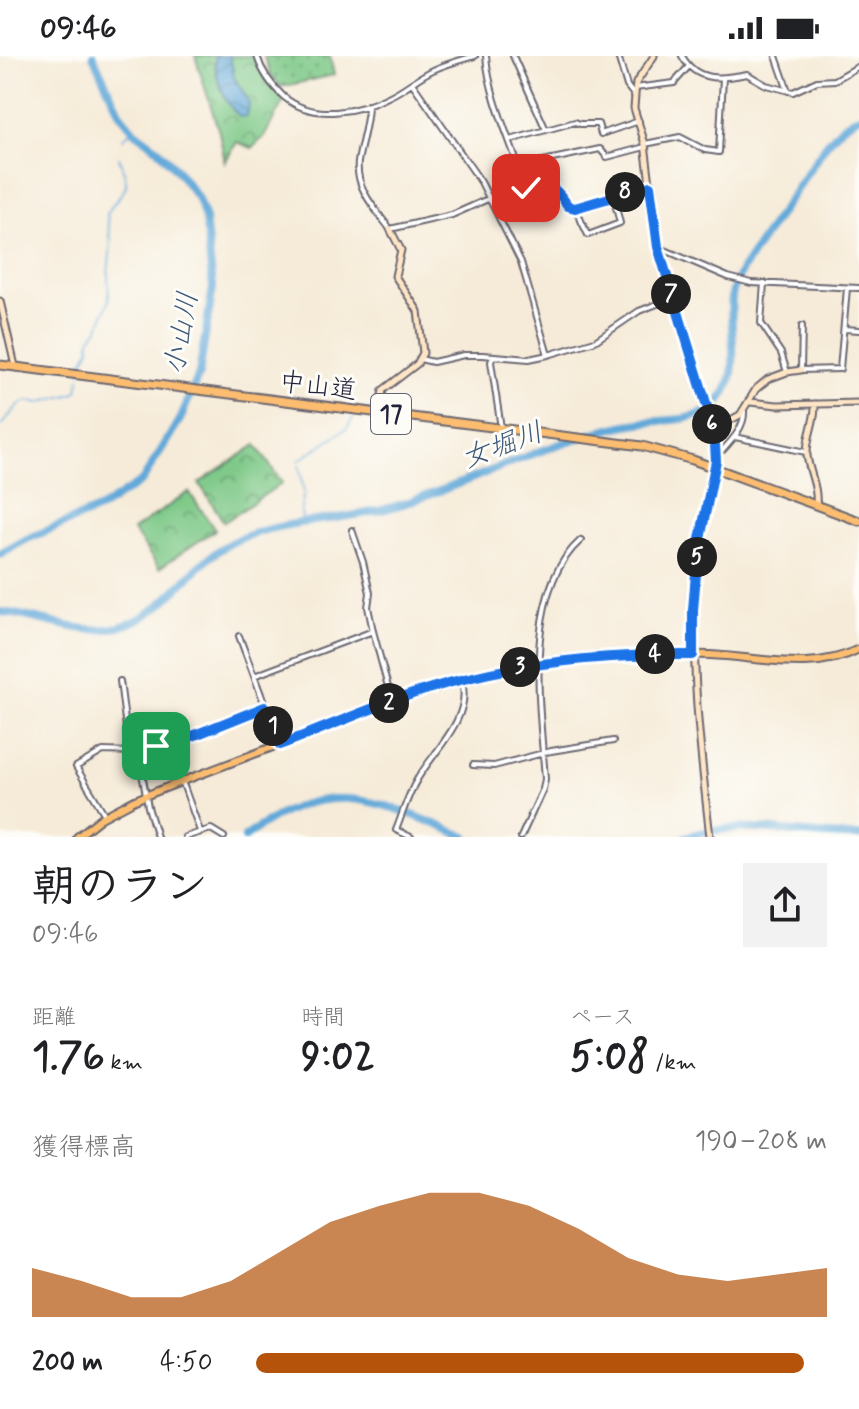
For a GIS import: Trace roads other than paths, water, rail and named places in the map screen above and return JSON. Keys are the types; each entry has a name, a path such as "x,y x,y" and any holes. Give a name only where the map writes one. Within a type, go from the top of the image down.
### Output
{"highway":[{"name":"中山道","path":"0,365 638,445 714,467 859,521"}],"main road":[{"path":"77,837 105,815 145,795 392,702 462,679 540,663 630,654 807,663 833,659 859,649"}],"street":[{"path":"257,56 268,81 300,109 310,111 343,111 368,105 431,71 475,56"},
{"path":"486,56 491,86 526,188"},
{"path":"513,56 546,130"},
{"path":"618,56 627,86 634,95"},
{"path":"654,56 641,72 634,95 645,146 658,247 712,422 716,449 697,561 693,655 710,837"},
{"path":"682,56 689,66 709,78 747,74 766,85 793,92 817,81 835,80 859,66"},
{"path":"776,56 788,91"},
{"path":"635,88 674,83 689,66"},
{"path":"519,166 600,149 607,157 680,137 705,150 719,152 723,78"},
{"path":"412,83 444,127 489,200 521,262 548,355"},
{"path":"368,105 359,176 370,202 401,250 395,272 397,281 413,301 419,315 423,353 383,390 379,412"},
{"path":"510,140 575,122 598,124 601,134 639,121"},
{"path":"390,229 452,215 526,188 551,186 568,206 575,208 650,186"},
{"path":"575,208 588,235 620,223 613,196"},
{"path":"658,247 728,277 751,283 859,288"},
{"path":"764,283 761,323 781,353 787,372"},
{"path":"714,429 744,411 761,384 787,372 840,369 847,288"},
{"path":"420,359 433,362 464,355 529,359 548,355 595,341 639,311 673,298"},
{"path":"0,301 15,366"},
{"path":"801,370 802,326"},
{"path":"845,329 859,330"},
{"path":"493,356 491,362 501,428"},
{"path":"750,402 777,405 859,403"},
{"path":"807,454 816,419 815,404"},
{"path":"723,450 735,437 745,416 744,411"},
{"path":"735,437 804,450 817,487 816,505"},
{"path":"352,530 363,562 370,593 368,607 392,702"},
{"path":"521,837 543,789 540,663 543,607 550,585 571,549 581,540"},
{"path":"254,676 373,631"},
{"path":"239,636 280,745"},
{"path":"411,837 396,830 398,823 419,777 457,721 465,690 462,679"},
{"path":"120,681 129,752 140,770 157,837"},
{"path":"105,815 76,767 103,751 129,752 190,737 265,707"},
{"path":"473,765 494,766 543,753 613,741"},
{"path":"182,781 200,831"},
{"path":"185,837 215,829 224,837"}],"water":[{"path":"215,56 230,56 234,77 249,102 247,116 241,117 225,98"}],"waterway":[{"name":"小山川","path":"0,554 27,539 101,508 142,481 181,418 199,374 213,287 205,219 197,197 179,173 120,114 93,56"},
{"name":"女堀川","path":"0,612 89,629 119,627 153,611 222,548 258,532 393,507 612,428 688,418 706,411 724,394 730,381 733,366 731,304 733,290 743,268 826,145 843,126 859,116"},
{"path":"123,139 133,129"},
{"path":"81,373 90,349 90,339 99,327 109,301 111,242 107,214 126,185 119,158"},
{"path":"0,426 16,407 26,401 38,403 73,394 80,379"},
{"path":"298,461 347,428 355,415"},
{"path":"299,466 304,493 302,523"},
{"path":"245,837 275,817 302,805 329,799 380,804 466,837"},
{"path":"685,837 728,829 859,836"}]}
